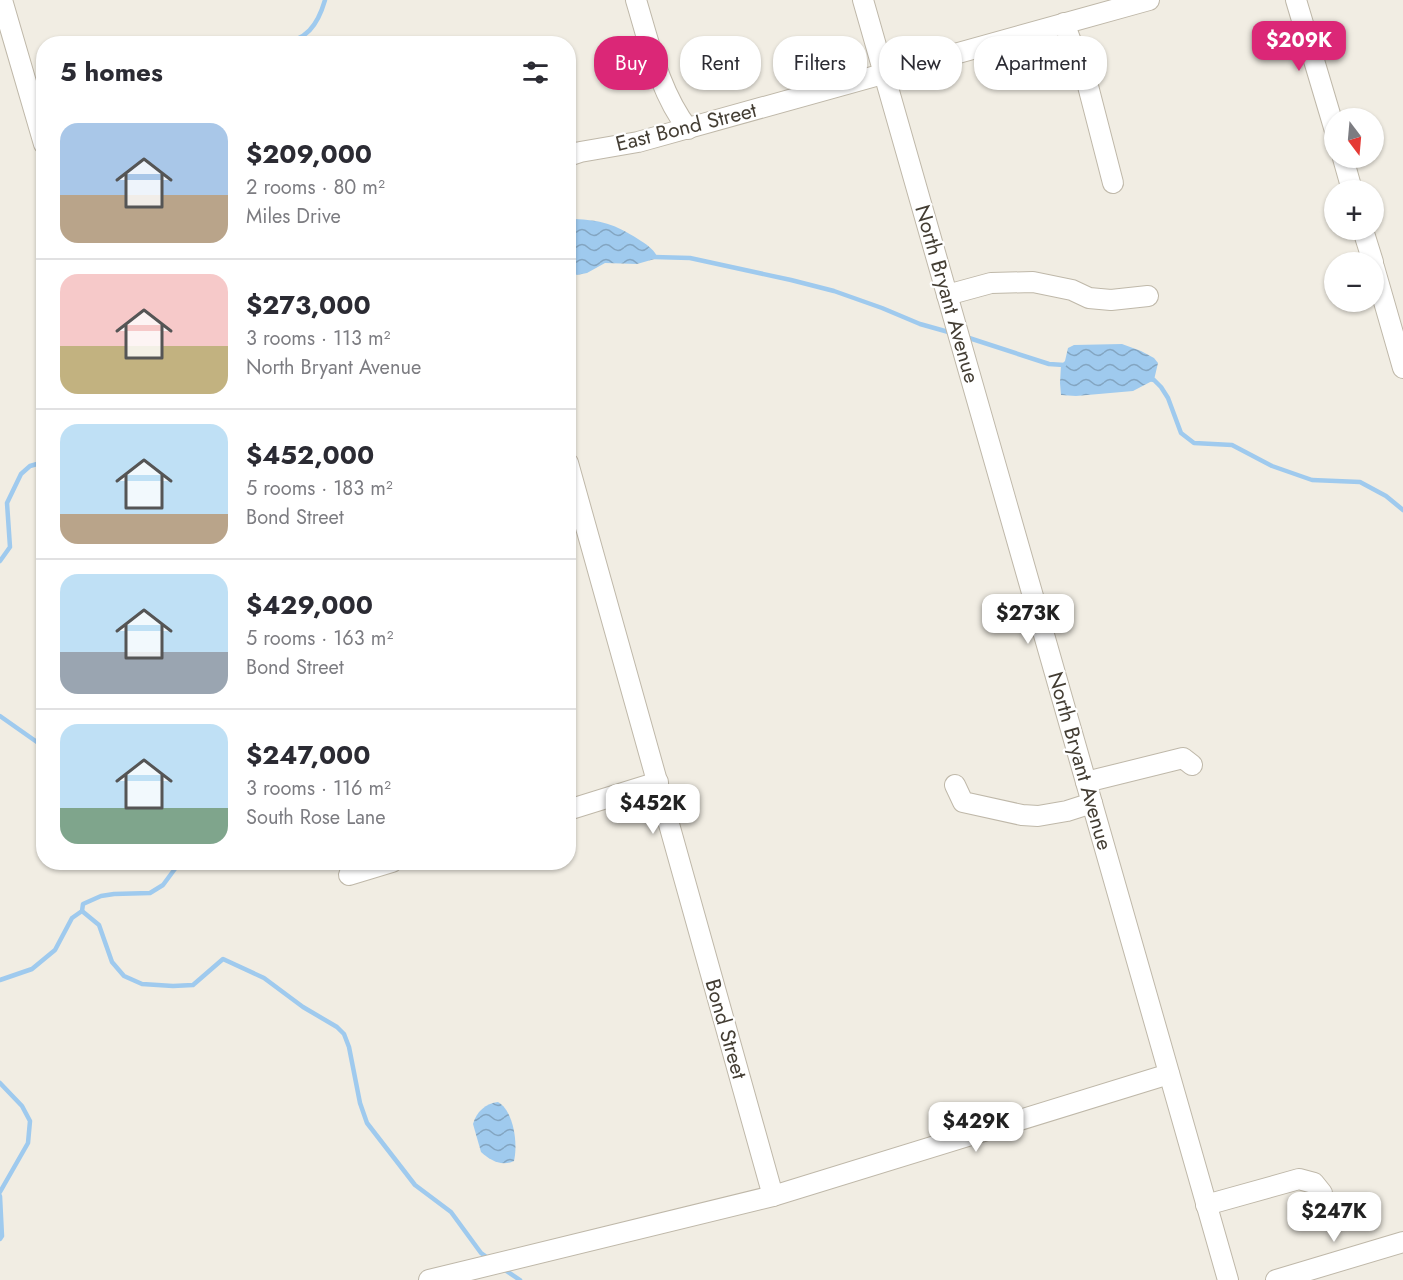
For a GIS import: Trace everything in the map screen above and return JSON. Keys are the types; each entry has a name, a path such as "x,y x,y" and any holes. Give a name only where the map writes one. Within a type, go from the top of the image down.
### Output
{"street":[{"path":"2,0 36,117"},
{"path":"636,0 660,73 675,110 688,129"},
{"name":"North Bryant Avenue","path":"863,0 879,56"},
{"name":"East Bond Street","path":"962,52 1149,0"},
{"path":"1296,0 1328,108"},
{"path":"1064,24 1088,86 1113,183"},
{"name":"East Bond Street","path":"576,153 638,142 688,129 879,74"},
{"name":"North Bryant Avenue","path":"889,90 1228,1280"},
{"path":"947,295 991,283 1033,282 1072,290 1089,298 1111,300 1148,296"},
{"path":"1384,302 1403,368"},
{"name":"Bond Street","path":"576,491 773,1196"},
{"path":"1086,782 1183,758 1192,765"},
{"path":"576,808 658,782"},
{"path":"955,785 963,802 1022,815 1038,816 1060,813 1092,803"},
{"path":"349,875 366,870"},
{"path":"429,1280 773,1196 1169,1074"},
{"path":"1206,1205 1299,1179 1314,1183 1322,1193"},
{"path":"1276,1280 1403,1242"}],"water":[{"path":"576,219 592,220 614,226 649,247 658,258 637,264 605,263 587,273 577,275"},
{"path":"1122,344 1154,358 1158,363 1154,380 1133,391 1076,396 1061,395 1061,365 1065,361 1068,348 1074,345"},
{"path":"498,1102 508,1113 514,1128 514,1161 509,1163 496,1162 481,1152 473,1124 482,1109"}],"waterway":[{"path":"302,36 310,30 319,17 325,0"},
{"path":"654,257 690,258 791,280 834,291 920,324 952,333"},
{"path":"966,337 1049,364 1064,365"},
{"path":"1150,379 1161,387 1168,398 1181,433 1194,443 1232,445 1272,466 1312,480 1360,482 1386,496 1403,510"},
{"path":"0,561 10,547 7,503 21,474 30,466 36,464"},
{"path":"0,716 36,741"},
{"path":"0,980 32,969 55,950 72,918 82,911 83,904 101,896 150,893 163,885 174,870"},
{"path":"82,911 99,925 112,962 124,976 142,984 193,985 223,959 264,978 303,1007 337,1027 344,1034 349,1047 360,1103 367,1123 415,1185 451,1212 481,1253 488,1258"},
{"path":"0,1083 22,1106 30,1121 28,1143 0,1192"},
{"path":"0,1196 2,1236 0,1239"},
{"path":"502,1268 520,1280"}]}
